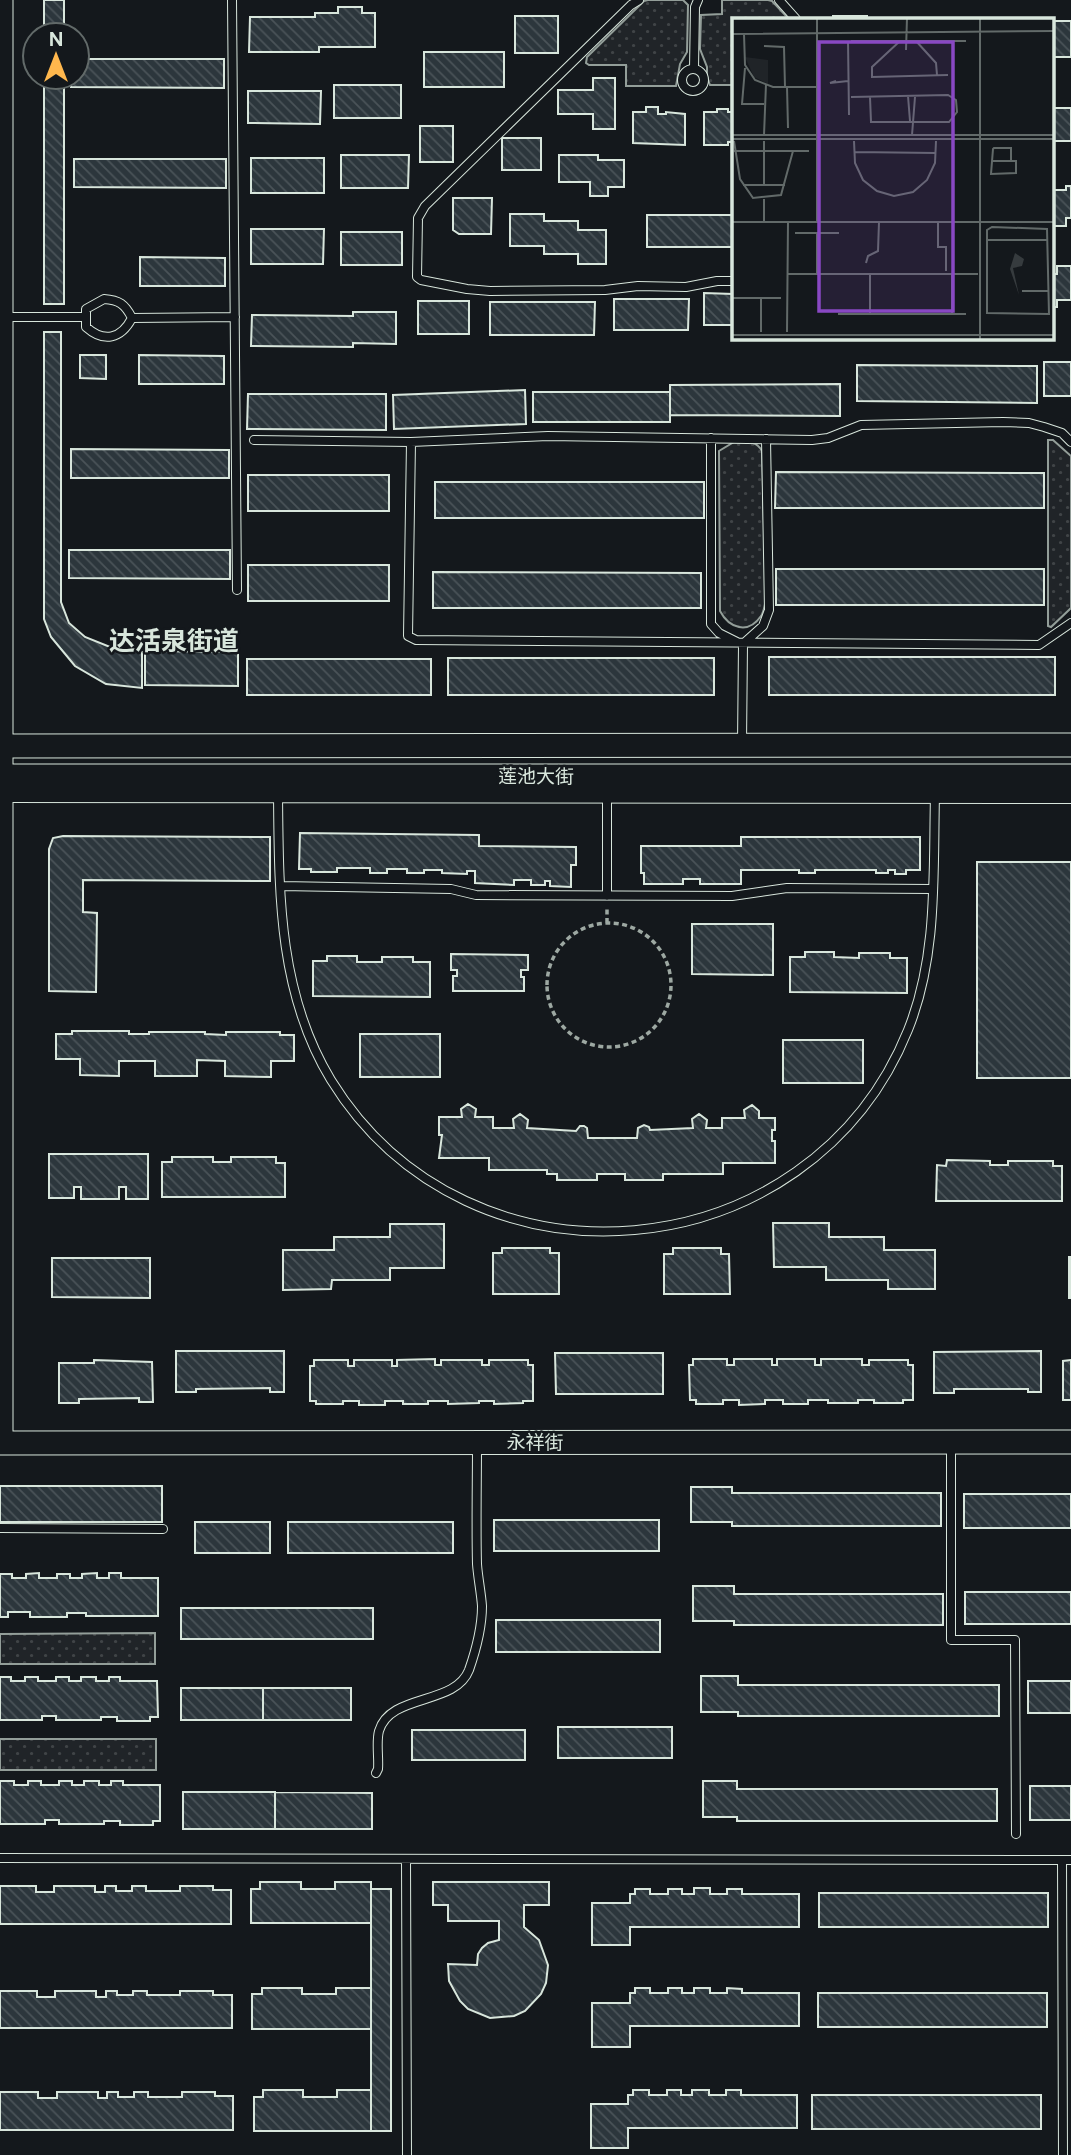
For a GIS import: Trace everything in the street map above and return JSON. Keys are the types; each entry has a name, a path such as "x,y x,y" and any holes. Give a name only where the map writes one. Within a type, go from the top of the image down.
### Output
{"street":[{"path":"0,1443 1,0"},
{"name":"莲池大街","path":"1,746 1071,746"},
{"name":"莲池大街","path":"1,785 1071,776"},
{"path":"1,785 278,794 1071,795"},
{"name":"永祥街","path":"0,1443 1071,1442"}],"lane":[{"path":"232,0 237,590"},
{"path":"639,0 572,61 425,206 418,218 417,276 421,280 490,291 606,290 732,281"},
{"path":"694,69 695,7 698,0"},
{"path":"779,0 795,18"},
{"path":"104,299 124,304 132,318 127,329 110,337 94,334 86,327 86,309 104,299"},
{"path":"1,317 86,317"},
{"path":"132,318 235,317"},
{"path":"254,440 411,442 548,436 828,438 861,425 1003,422 1029,423 1044,427 1062,433 1071,442"},
{"path":"711,438 711,624 719,634 743,644"},
{"path":"742,746 743,644 763,626 769,610 766,439"},
{"path":"411,442 408,636 416,640 1039,645 1071,623"},
{"path":"278,794 281,886 289,973 306,1029 332,1081 368,1128 411,1167 444,1189 488,1210 545,1227 603,1233 662,1228 701,1219 748,1201 800,1170 844,1130 881,1083 909,1029 926,972 930,942 935,795"},
{"path":"607,794 607,896"},
{"path":"281,886 451,889 476,895 607,896 732,896 787,888 932,889"},
{"path":"376,1773 379,1731 389,1716 399,1709 458,1684 468,1672 481,1624 482,1606 477,1565 477,1442"},
{"path":"951,1442 951,1640 1015,1640 1016,1834"},
{"path":"0,1528 163,1529"},
{"path":"0,1858 1066,1860 1063,2155"},
{"path":"406,1859 407,2155"}],"path":[{"path":"604,923 629,926 651,939 666,960 670,972 670,999 659,1023 638,1040 626,1045 600,1047 575,1038 557,1019 548,995 549,969 560,947 580,930 604,923"}],"shaded area":[{"path":"648,0 683,0 688,5 687,52 680,64 676,86 626,86 626,65 586,63 587,57"},
{"path":"722,0 768,0 788,18 732,18 732,85 710,85 700,49 701,15 722,14"},
{"path":"1048,440 1053,440 1071,456 1071,608 1051,627 1048,626"},
{"path":"734,442 754,443 762,451 766,599 761,616 756,622 745,627 728,622 720,611 719,451"},
{"path":"155,1633 155,1664 0,1664 0,1634"},
{"path":"0,1739 156,1739 156,1770 0,1770"}],"building":[{"path":"44,0 64,0 64,21 44,21"},
{"path":"338,7 362,7 362,13 375,13 375,47 319,47 319,52 249,52 250,17 315,17 315,13 338,13"},
{"path":"515,16 558,16 558,53 515,53"},
{"path":"833,16 867,16 867,18"},
{"path":"1054,21 1071,21 1071,57 1054,57"},
{"path":"424,52 504,52 504,87 424,87"},
{"path":"91,59 224,59 224,88 91,87"},
{"path":"593,78 615,78 615,129 593,129 593,114 558,114 558,90 593,90"},
{"path":"334,85 401,85 401,118 334,118"},
{"path":"44,91 64,91 64,304 44,304"},
{"path":"248,91 321,91 320,124 248,123"},
{"path":"646,107 658,107 658,114 685,114 685,145 633,143 633,112 646,112"},
{"path":"1054,108 1071,108 1071,141 1054,141"},
{"path":"717,109 728,109 728,112 732,112 732,142 728,142 728,145 704,145 704,112 717,112"},
{"path":"420,126 453,126 453,162 420,162"},
{"path":"502,138 541,138 541,170 502,170"},
{"path":"341,155 409,155 408,188 341,188"},
{"path":"559,155 598,155 598,160 624,160 624,187 608,187 608,196 590,196 590,182 559,182"},
{"path":"251,158 324,158 324,193 251,193"},
{"path":"74,159 226,159 226,188 74,187"},
{"path":"1066,186 1071,186 1071,218 1066,218 1066,226 1054,226 1054,190 1066,190"},
{"path":"453,198 492,198 491,234 459,234 453,230"},
{"path":"510,214 544,214 544,221 578,221 578,230 606,230 606,264 578,264 578,254 544,254 544,246 510,246"},
{"path":"647,215 732,215 732,247 647,247"},
{"path":"251,229 324,229 323,264 251,264"},
{"path":"341,232 402,232 402,265 341,265"},
{"path":"140,257 225,258 225,286 140,286"},
{"path":"1057,266 1071,266 1071,300 1057,300 1057,307 1054,307 1054,274 1057,274"},
{"path":"704,293 732,294 732,325 704,325"},
{"path":"614,299 689,299 688,330 614,330"},
{"path":"418,301 469,301 469,334 418,334"},
{"path":"490,302 595,302 594,335 490,335"},
{"path":"353,312 396,312 396,344 353,343 353,347 251,346 252,315 353,316"},
{"path":"44,332 61,332 61,602 69,623 85,637 115,649 142,652 142,688 106,684 75,666 51,637 44,619"},
{"path":"80,355 106,355 106,379 80,378"},
{"path":"139,355 224,356 224,384 139,384"},
{"path":"1044,362 1071,362 1071,396 1044,396"},
{"path":"857,365 1037,366 1037,403 857,401"},
{"path":"840,384 840,416 670,415 670,385"},
{"path":"525,390 526,424 394,429 393,395"},
{"path":"533,392 670,392 670,422 533,422"},
{"path":"248,394 386,394 386,430 247,429"},
{"path":"71,449 229,450 229,478 71,478"},
{"path":"776,472 1044,473 1044,508 775,508"},
{"path":"248,475 389,475 389,511 248,511"},
{"path":"435,482 704,482 704,518 435,518"},
{"path":"69,550 230,550 230,579 69,578"},
{"path":"248,565 389,565 389,601 248,601"},
{"path":"776,569 1044,569 1044,605 776,605"},
{"path":"433,572 701,573 701,608 433,608"},
{"path":"145,651 238,652 238,686 145,685"},
{"path":"769,657 1055,657 1055,695 769,695"},
{"path":"448,658 714,658 714,695 448,695"},
{"path":"247,659 431,659 431,695 247,695"},
{"path":"300,833 479,835 479,846 576,847 576,865 571,865 571,887 550,886 550,881 545,881 545,885 531,885 531,880 514,880 514,885 475,883 475,871 467,871 467,874 442,873 442,870 407,873 407,869 387,869 387,873 370,873 370,868 337,868 337,872 311,872 311,869 299,869"},
{"path":"270,837 270,881 83,880 83,912 97,913 96,992 49,991 49,849 53,838"},
{"path":"741,837 920,837 920,870 906,870 906,874 895,874 895,870 888,870 888,873 876,873 876,870 815,870 815,873 799,873 799,870 741,870 741,884 700,884 700,879 683,879 683,884 644,884 644,873 641,873 641,846 741,846"},
{"path":"977,862 1071,862 1071,1078 977,1078"},
{"path":"692,924 773,924 773,975 692,974"},
{"path":"805,952 834,952 834,957 859,958 859,953 890,953 890,958 907,958 907,993 790,992 790,957 805,957"},
{"path":"451,954 528,955 528,970 521,970 524,991 453,991 453,976 457,976 457,970 451,970"},
{"path":"327,956 357,956 357,962 382,962 382,957 413,957 413,962 430,962 430,997 313,996 313,961 327,961"},
{"path":"72,1031 129,1031 129,1034 205,1032 226,1035 226,1032 280,1032 280,1035 294,1035 294,1061 271,1061 271,1077 225,1076 225,1061 197,1060 197,1076 155,1076 155,1061 119,1061 119,1076 80,1075 80,1059 56,1059 56,1034 72,1034"},
{"path":"360,1034 440,1034 440,1077 360,1077"},
{"path":"783,1040 863,1040 863,1083 783,1083"},
{"path":"468,1104 476,1109 475,1117 493,1117 493,1128 514,1128 513,1119 520,1114 528,1120 527,1128 576,1131 580,1126 584,1126 587,1128 588,1138 637,1138 638,1128 644,1125 650,1130 693,1128 692,1119 699,1114 707,1120 706,1128 722,1128 722,1118 745,1118 744,1110 752,1105 759,1111 759,1118 775,1118 772,1141 775,1141 775,1163 723,1163 723,1174 663,1174 663,1180 625,1180 625,1174 597,1174 597,1180 557,1180 557,1174 547,1174 547,1170 489,1170 489,1158 439,1158 442,1135 439,1135 439,1117 462,1117 461,1109"},
{"path":"49,1154 148,1154 148,1199 126,1199 126,1187 119,1187 119,1199 81,1199 81,1187 74,1187 74,1198 49,1198"},
{"path":"172,1157 213,1157 213,1162 231,1162 231,1157 276,1157 276,1163 285,1163 285,1197 162,1197 162,1162 172,1162"},
{"path":"947,1160 990,1161 990,1165 1008,1165 1008,1161 1053,1161 1053,1166 1062,1166 1062,1201 936,1201 937,1165 946,1166"},
{"path":"773,1223 829,1223 829,1237 884,1237 884,1250 935,1250 935,1289 888,1289 888,1280 826,1280 826,1267 774,1267"},
{"path":"390,1224 444,1224 444,1268 390,1268 390,1280 332,1280 331,1289 283,1290 283,1250 334,1250 334,1237 390,1237"},
{"path":"502,1248 550,1248 550,1253 559,1253 559,1294 493,1294 493,1253 502,1253"},
{"path":"673,1248 721,1248 721,1254 729,1254 730,1294 664,1294 664,1254 673,1254"},
{"path":"1071,1257 1071,1298 1069,1298"},
{"path":"52,1258 150,1258 150,1298 52,1297"},
{"path":"176,1351 284,1351 284,1392 270,1392 270,1388 196,1389 196,1392 176,1392"},
{"path":"1041,1351 1041,1392 1028,1392 1028,1389 954,1389 954,1393 934,1393 934,1352"},
{"path":"555,1353 663,1353 663,1394 556,1394"},
{"path":"435,1359 435,1365 441,1365 441,1360 482,1360 482,1365 489,1365 489,1360 528,1360 528,1365 533,1365 533,1401 448,1404 448,1401 428,1401 428,1404 403,1404 403,1401 385,1401 385,1405 359,1405 359,1401 316,1404 316,1401 310,1401 310,1366 314,1366 314,1360 348,1360 348,1366 354,1366 354,1360 392,1360 392,1366 397,1366 397,1360"},
{"path":"693,1359 727,1359 727,1365 734,1365 734,1359 772,1359 772,1365 777,1365 777,1359 815,1359 815,1365 821,1365 821,1359 862,1359 862,1365 869,1365 869,1360 908,1360 908,1365 913,1365 913,1400 903,1400 903,1403 858,1400 858,1403 828,1403 828,1400 808,1400 808,1404 783,1404 783,1400 765,1400 765,1404 739,1405 739,1400 723,1400 723,1404 696,1404 696,1400 690,1400 689,1365 693,1365"},
{"path":"94,1360 152,1362 153,1402 139,1402 139,1398 79,1399 79,1403 59,1403 59,1363 94,1363"},
{"path":"1071,1360 1071,1400 1063,1400 1063,1361"},
{"path":"0,1486 162,1486 162,1522 0,1522"},
{"path":"691,1487 732,1487 732,1493 941,1493 941,1526 732,1526 732,1522 691,1522"},
{"path":"964,1494 1071,1494 1071,1528 964,1528"},
{"path":"494,1520 659,1520 659,1551 494,1551"},
{"path":"195,1522 270,1522 270,1553 195,1553"},
{"path":"288,1522 453,1522 453,1553 288,1553"},
{"path":"39,1573 39,1578 57,1578 57,1574 70,1574 70,1578 82,1578 82,1574 97,1573 97,1578 109,1578 109,1573 121,1573 121,1578 158,1578 158,1616 86,1616 86,1613 67,1613 67,1617 30,1617 30,1612 8,1612 8,1617 0,1617 0,1574 12,1574 12,1578 26,1578 26,1574"},
{"path":"693,1586 734,1586 734,1594 943,1594 943,1625 734,1625 734,1621 693,1621"},
{"path":"965,1592 1071,1592 1071,1624 965,1624"},
{"path":"181,1608 373,1608 373,1639 181,1639"},
{"path":"496,1620 660,1620 660,1652 496,1652"},
{"path":"701,1676 738,1676 738,1685 999,1685 999,1716 738,1716 738,1712 701,1712"},
{"path":"0,1677 11,1677 11,1681 25,1681 25,1677 38,1677 38,1681 56,1681 56,1677 69,1677 69,1681 81,1681 81,1677 96,1677 96,1681 109,1681 109,1677 120,1677 120,1681 157,1681 158,1717 150,1717 150,1721 117,1721 117,1717 101,1717 101,1720 56,1720 56,1716 42,1716 42,1720 0,1720"},
{"path":"1028,1681 1071,1681 1071,1713 1028,1713"},
{"path":"181,1688 263,1688 263,1720 181,1720"},
{"path":"263,1688 351,1688 351,1720 263,1720"},
{"path":"558,1727 672,1727 672,1758 558,1758"},
{"path":"412,1730 525,1730 525,1760 412,1760"},
{"path":"0,1781 14,1781 14,1785 28,1785 28,1781 41,1781 41,1785 59,1785 59,1781 72,1781 72,1785 84,1785 84,1781 99,1781 99,1785 111,1785 111,1781 123,1781 123,1785 160,1785 160,1821 153,1821 153,1825 120,1825 120,1821 104,1821 104,1824 59,1824 59,1820 45,1820 45,1824 0,1824"},
{"path":"703,1781 737,1781 737,1789 997,1789 997,1821 737,1821 737,1817 703,1817"},
{"path":"1030,1786 1071,1786 1071,1820 1030,1820"},
{"path":"183,1792 275,1792 275,1829 183,1829"},
{"path":"275,1792 372,1793 372,1829 275,1829"},
{"path":"260,1882 301,1882 301,1889 335,1889 335,1882 371,1882 371,1923 251,1923 251,1889 260,1889"},
{"path":"433,1882 549,1882 549,1905 524,1905 524,1927 539,1940 548,1965 546,1983 541,1994 525,2011 514,2016 490,2018 468,2009 460,2001 449,1981 448,1964 477,1965 478,1954 482,1948 499,1940 499,1921 448,1921 448,1905 433,1905"},
{"path":"0,1886 36,1886 36,1892 54,1892 54,1886 95,1886 95,1892 105,1892 105,1886 116,1886 116,1891 132,1891 132,1886 146,1886 146,1891 180,1891 180,1886 213,1886 213,1890 231,1890 231,1924 0,1924"},
{"path":"694,1888 710,1888 710,1894 727,1894 727,1889 742,1889 742,1894 799,1894 799,1927 630,1927 630,1945 592,1945 592,1903 630,1903 630,1894 635,1894 635,1889 650,1889 650,1894 668,1894 668,1889 682,1889 682,1894 694,1894"},
{"path":"371,1889 391,1889 391,2131 371,2131"},
{"path":"819,1893 1048,1893 1048,1927 819,1927"},
{"path":"262,1988 302,1988 302,1994 336,1994 336,1988 371,1988 371,2029 252,2029 252,1994 262,1994"},
{"path":"635,1988 650,1988 650,1993 668,1993 668,1988 682,1988 682,1993 694,1993 694,1988 710,1988 710,1993 727,1993 727,1988 742,1989 742,1993 799,1993 799,2026 630,2026 630,2047 592,2047 592,2003 630,2003 630,1993 635,1993"},
{"path":"0,1991 37,1991 37,1997 55,1997 55,1991 96,1991 96,1997 106,1997 106,1991 117,1991 117,1995 133,1995 133,1991 147,1991 147,1995 180,1995 180,1991 213,1991 213,1995 232,1995 232,2028 0,2028"},
{"path":"818,1993 1047,1993 1047,2027 818,2027"},
{"path":"263,2090 303,2090 303,2097 337,2097 337,2090 371,2090 371,2131 254,2131 254,2097 263,2097"},
{"path":"633,2090 649,2090 649,2095 667,2095 667,2090 681,2090 681,2095 692,2095 692,2090 709,2090 709,2095 726,2095 726,2090 741,2090 741,2095 797,2095 797,2128 628,2128 628,2148 591,2148 591,2104 628,2104 628,2095 633,2095"},
{"path":"0,2092 38,2092 38,2098 57,2098 57,2092 98,2092 98,2098 107,2098 107,2092 118,2092 118,2097 134,2097 134,2092 148,2092 148,2097 182,2097 182,2092 215,2092 215,2096 233,2096 233,2130 0,2130"},
{"path":"812,2095 1041,2095 1041,2129 812,2129"}],"district":[{"name":"达活泉街道","path":"174,641"}]}
